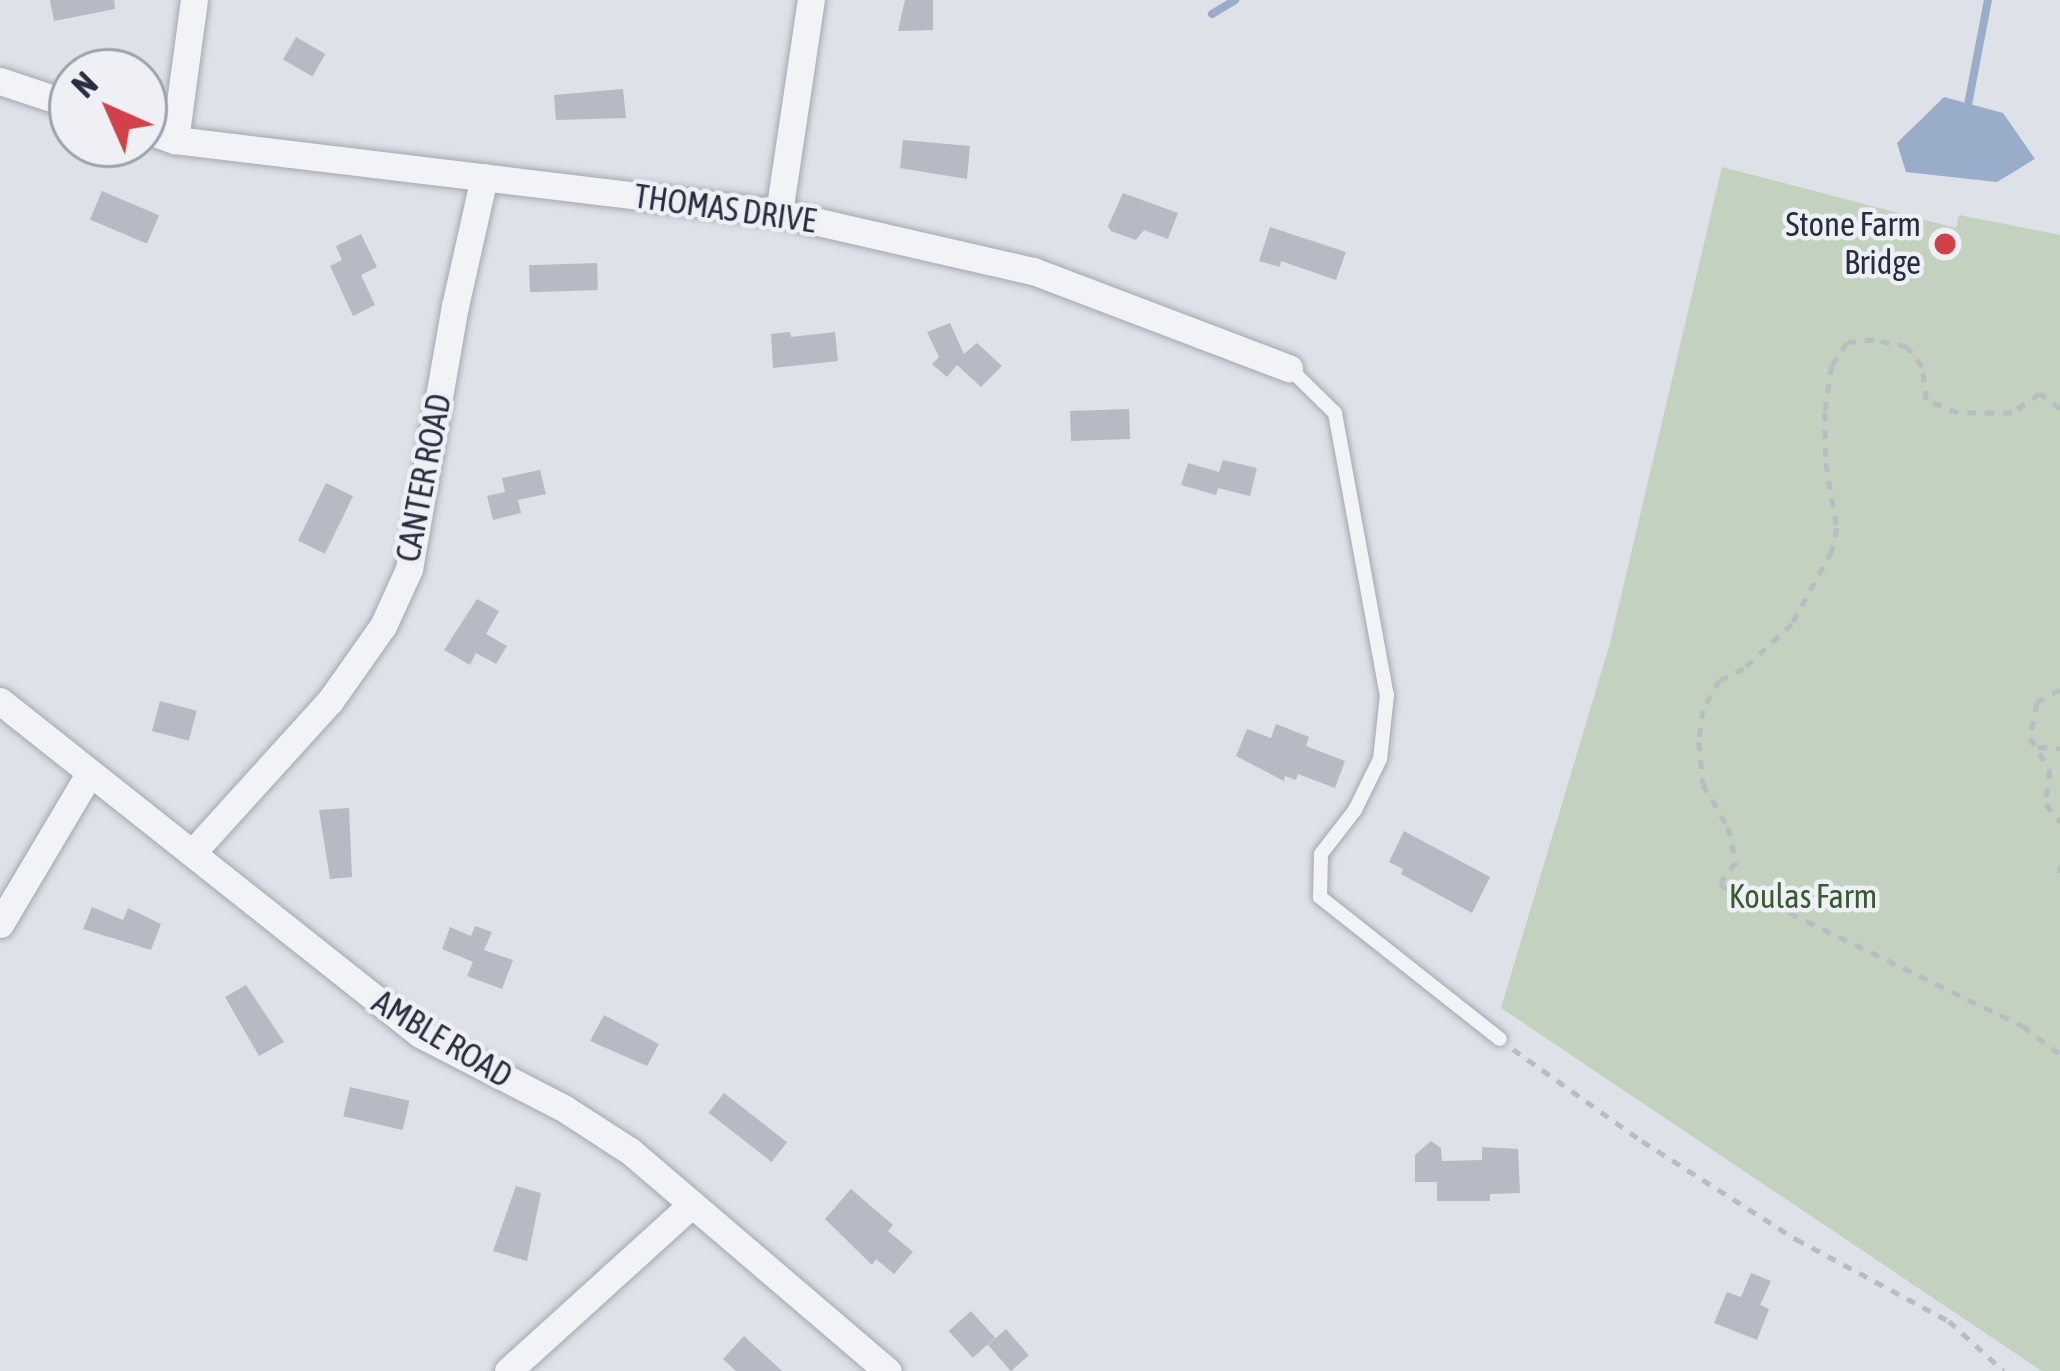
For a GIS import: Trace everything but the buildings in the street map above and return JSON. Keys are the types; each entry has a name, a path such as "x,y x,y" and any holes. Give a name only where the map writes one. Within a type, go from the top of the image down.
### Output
{"street":[{"path":"175,140 194,0"},
{"path":"778,213 811,0"},
{"path":"0,81 48,97"},
{"name":"THOMAS DRIVE","path":"168,138 778,213 1033,272 1289,368"},
{"name":"CANTER ROAD","path":"191,853 330,700 383,626 409,569 454,306 484,177"},
{"name":"AMBLE ROAD","path":"0,701 88,776 420,1034 565,1108 630,1150 888,1371"},
{"path":"0,923 88,776"},
{"path":"508,1371 691,1205"}],"lane":[{"path":"1289,368 1335,413 1387,695 1380,759 1355,811 1321,854 1320,896 1500,1040"}],"path":[{"path":"2060,410 2040,394 2012,413 1958,413 1926,400 1922,367 1906,347 1874,340 1847,343 1832,366 1825,412 1837,528 1832,551 1792,624 1744,669 1720,680 1703,710 1699,742 1702,784 1728,827 1736,863 1720,884 1736,895 1759,892 1790,913 2023,1025 2060,1053"},
{"path":"2060,410 2040,395 2014,415 1959,415 1925,400 1921,367 1906,348 1874,341 1848,343 1834,367 1826,402 1827,464 1839,531 1834,552 1818,570 1793,624 1745,670 1721,681 1704,711 1703,784 1729,827 1736,863 1720,884 1736,894 1759,890 1794,914 2057,1042 2060,1053"},
{"path":"2060,690 2037,703 2030,738 2050,770 2046,804 2060,822"},
{"path":"2038,747 2060,748"},
{"path":"1500,1040 1642,1141 1796,1239 1949,1321 2004,1371"}],"green space":[{"name":"Koulas Farm","path":"1722,167 1956,228 1959,215 2060,235 2060,1371 2042,1371 1501,1008 1610,643"}],"water":[{"path":"1944,97 2003,113 2035,159 1997,182 1906,172 1897,143"}],"waterway":[{"path":"1212,14 1235,0"},
{"path":"1967,110 1988,0"}],"place":[{"name":"Stone Farm Bridge","path":"1945,244"}]}
